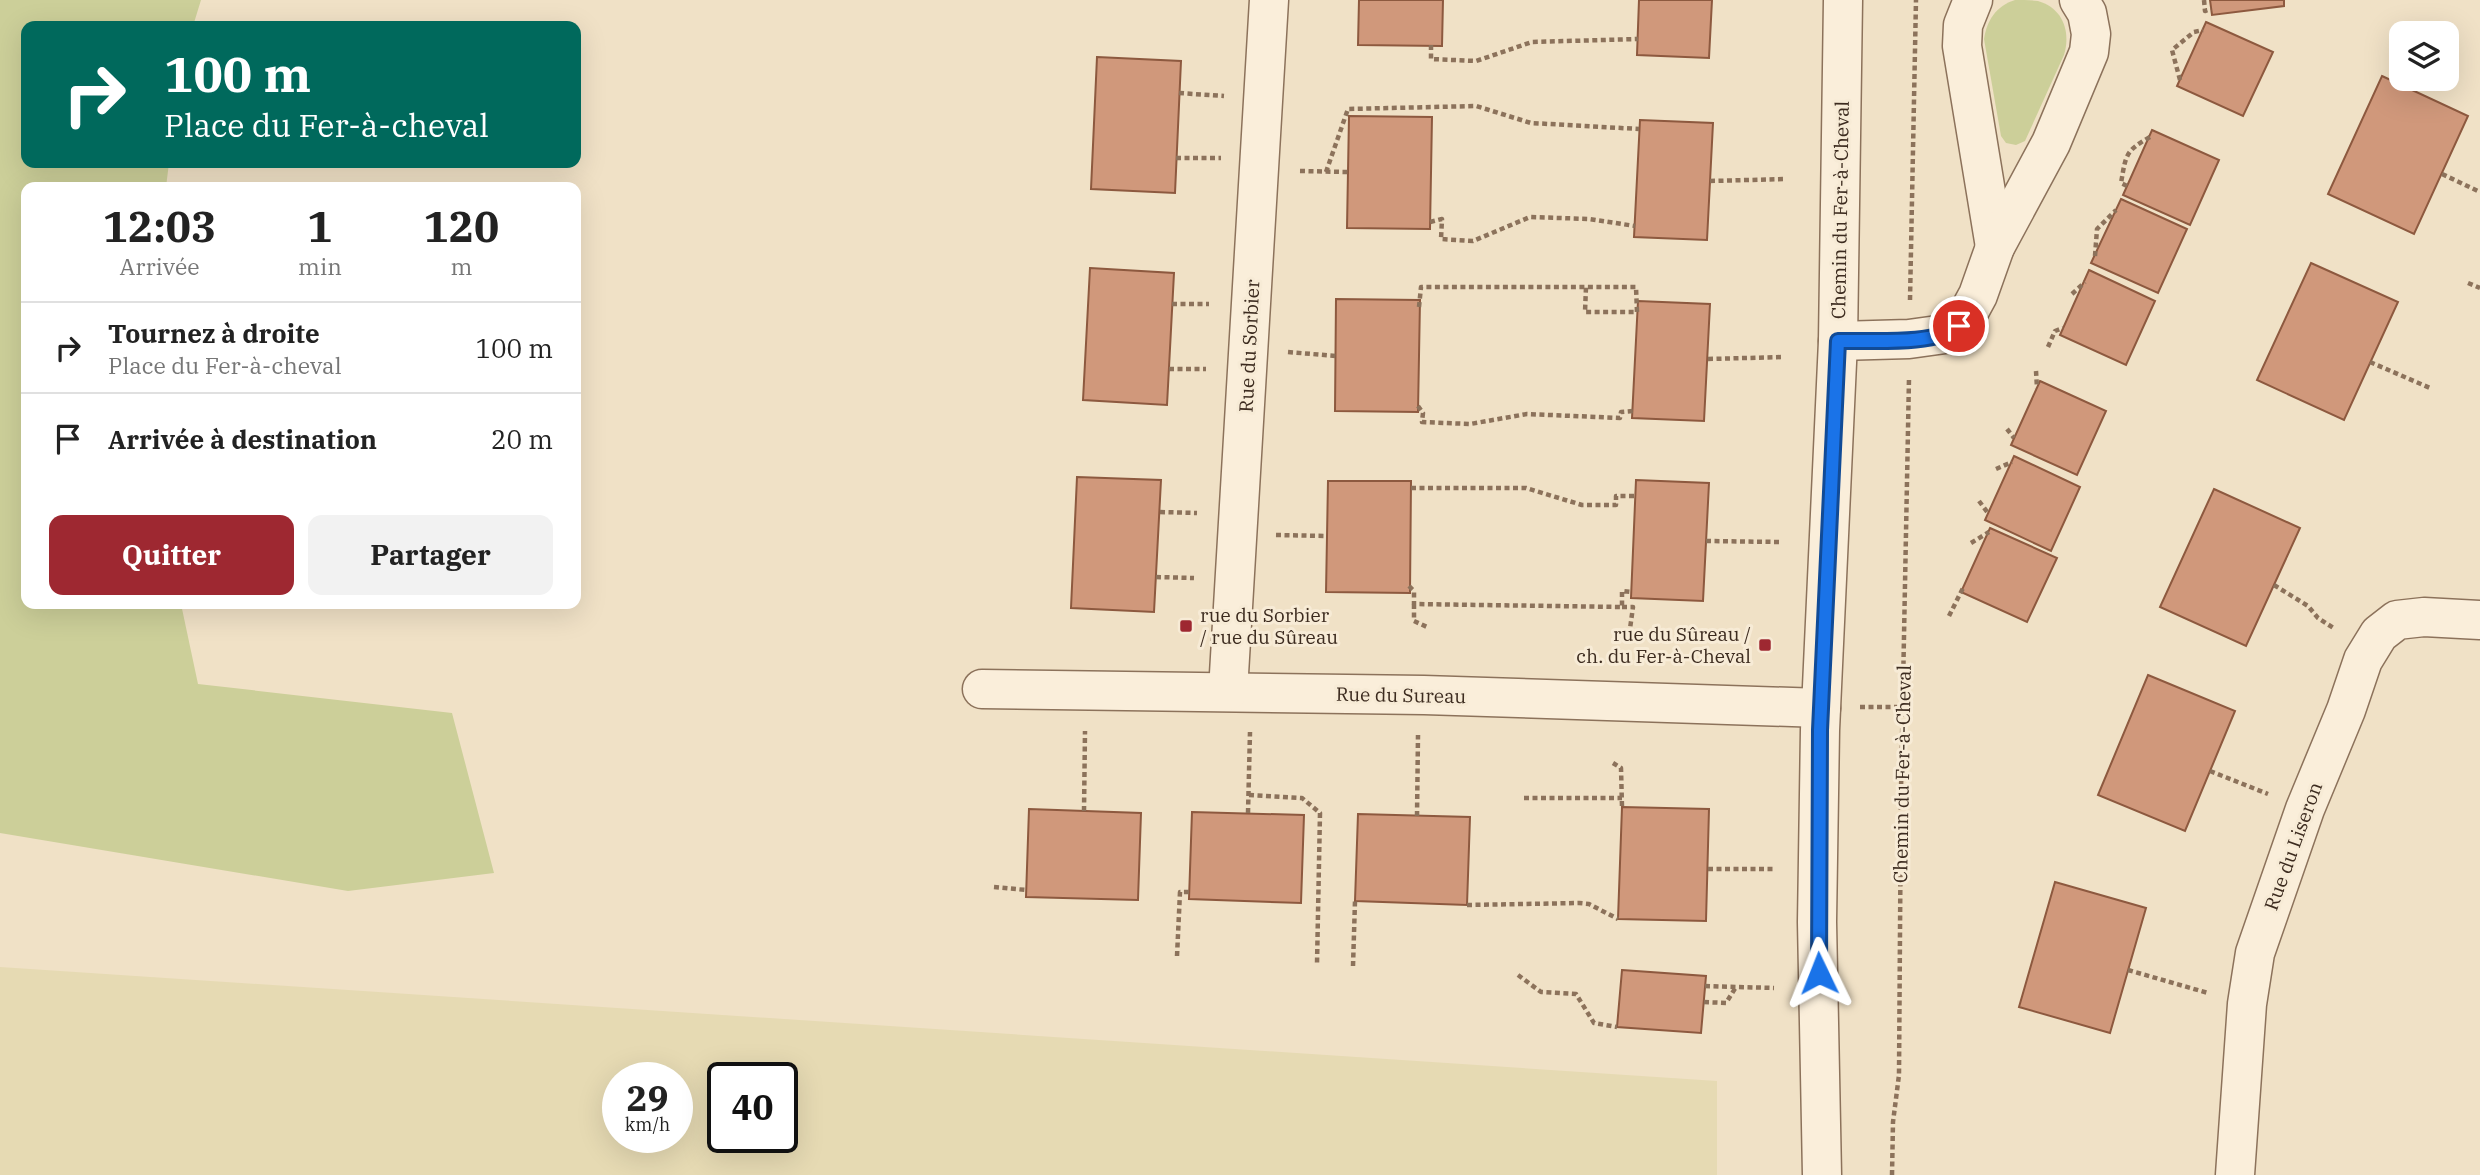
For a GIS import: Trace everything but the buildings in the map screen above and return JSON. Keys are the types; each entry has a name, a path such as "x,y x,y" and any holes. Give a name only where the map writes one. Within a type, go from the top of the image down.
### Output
{"street":[{"name":"Rue du Sorbier","path":"1227,691 1269,0"},
{"name":"Chemin du Fer-à-Cheval","path":"1822,1175 1817,922 1821,708 1838,341 1843,0"},
{"path":"1973,0 1969,4 1963,26 1962,46 1995,247"},
{"path":"1838,341 1909,339 1952,332 1971,311 1995,247 2051,143 2089,52 2091,34 2087,13 2079,0"},
{"name":"Rue du Liseron","path":"2235,1175 2247,1004 2256,953 2305,809 2370,646 2379,634 2397,620 2424,617 2480,620"},
{"name":"Rue du Sureau","path":"982,689 1227,691 1821,708"}],"path":[{"path":"1910,311 1916,0"},
{"path":"2204,0 2205,11 2211,9"},
{"path":"2180,80 2172,50 2194,32 2203,30"},
{"path":"1431,45 1431,59 1476,61 1532,42 1637,39"},
{"path":"1179,93 1234,97"},
{"path":"1326,172 1348,109 1476,106 1531,123 1639,129"},
{"path":"2127,186 2121,183 2125,160 2131,148 2150,137"},
{"path":"1176,158 1230,158"},
{"path":"1291,170 1348,172"},
{"path":"2442,174 2480,192"},
{"path":"1710,181 1786,179"},
{"path":"2095,256 2097,229 2116,210"},
{"path":"1430,222 1442,219 1441,239 1474,241 1530,217 1589,219 1635,226"},
{"path":"2072,295 2085,282"},
{"path":"2468,284 2480,288"},
{"path":"1419,307 1421,287 1636,287 1637,312 1585,312 1586,288"},
{"path":"1172,304 1222,303"},
{"path":"2048,347 2055,331 2063,328"},
{"path":"1281,351 1336,356"},
{"path":"1708,359 1784,357"},
{"path":"2370,362 2430,388"},
{"path":"1169,369 1218,368"},
{"name":"Chemin du Fer-à-Cheval","path":"1892,1175 1899,1075 1908,372"},
{"path":"2036,372 2036,388"},
{"path":"1418,406 1423,413 1422,422 1470,424 1527,414 1620,418 1621,412 1633,411"},
{"path":"2007,429 2014,438"},
{"path":"1996,469 2012,462"},
{"path":"1411,488 1526,488 1582,505 1616,505 1616,496 1635,496"},
{"path":"1979,502 1988,513"},
{"path":"1160,512 1198,513"},
{"path":"1971,543 1989,532"},
{"path":"1271,534 1327,537"},
{"path":"1706,541 1780,542"},
{"path":"1156,577 1207,578"},
{"path":"1409,586 1414,591 1414,621 1427,626"},
{"path":"1949,616 1964,586"},
{"path":"2274,586 2308,606 2331,627 2370,646"},
{"path":"1622,607 1622,591 1631,592"},
{"path":"1414,604 1633,607 1629,636"},
{"path":"1879,706 1903,707"},
{"path":"1084,811 1085,722"},
{"path":"1248,813 1250,724"},
{"path":"1417,816 1419,727"},
{"path":"1613,762 1620,768 1622,807"},
{"path":"2210,771 2305,809"},
{"path":"1249,795 1302,798 1320,813 1317,964"},
{"path":"1524,798 1622,798"},
{"path":"1707,869 1776,869"},
{"path":"994,887 1026,890"},
{"path":"1177,956 1180,892 1189,892"},
{"path":"1353,966 1355,901"},
{"path":"1467,905 1579,903 1589,904 1618,919"},
{"path":"2128,970 2247,1004"},
{"path":"1518,975 1541,992 1576,994 1594,1023 1617,1027"},
{"path":"1705,986 1774,988"},
{"path":"1704,1002 1726,1003 1736,987"}],"shaded area":[{"path":"0,967 1717,1081 1717,1175 0,1175"}],"green space":[{"path":"0,0 201,0 195,21 21,21 21,168 168,168 167,182 21,182 21,609 182,609 198,684 452,713 494,873 348,891 0,833"},
{"path":"2015,0 2038,1 2054,9 2063,22 2066,38 2064,55 2025,141 2016,145 2006,143 2001,136 1984,39 1987,26 1994,15"}],"place":[{"name":"rue du Sorbier / rue du Sûreau","path":"1186,626"},
{"name":"rue du Sûreau / ch. du Fer-à-Cheval","path":"1765,645"}],"route":[{"path":"1819,973 1817,922 1820,730 1838,341 1909,339 1945,334 1959,326"}]}
